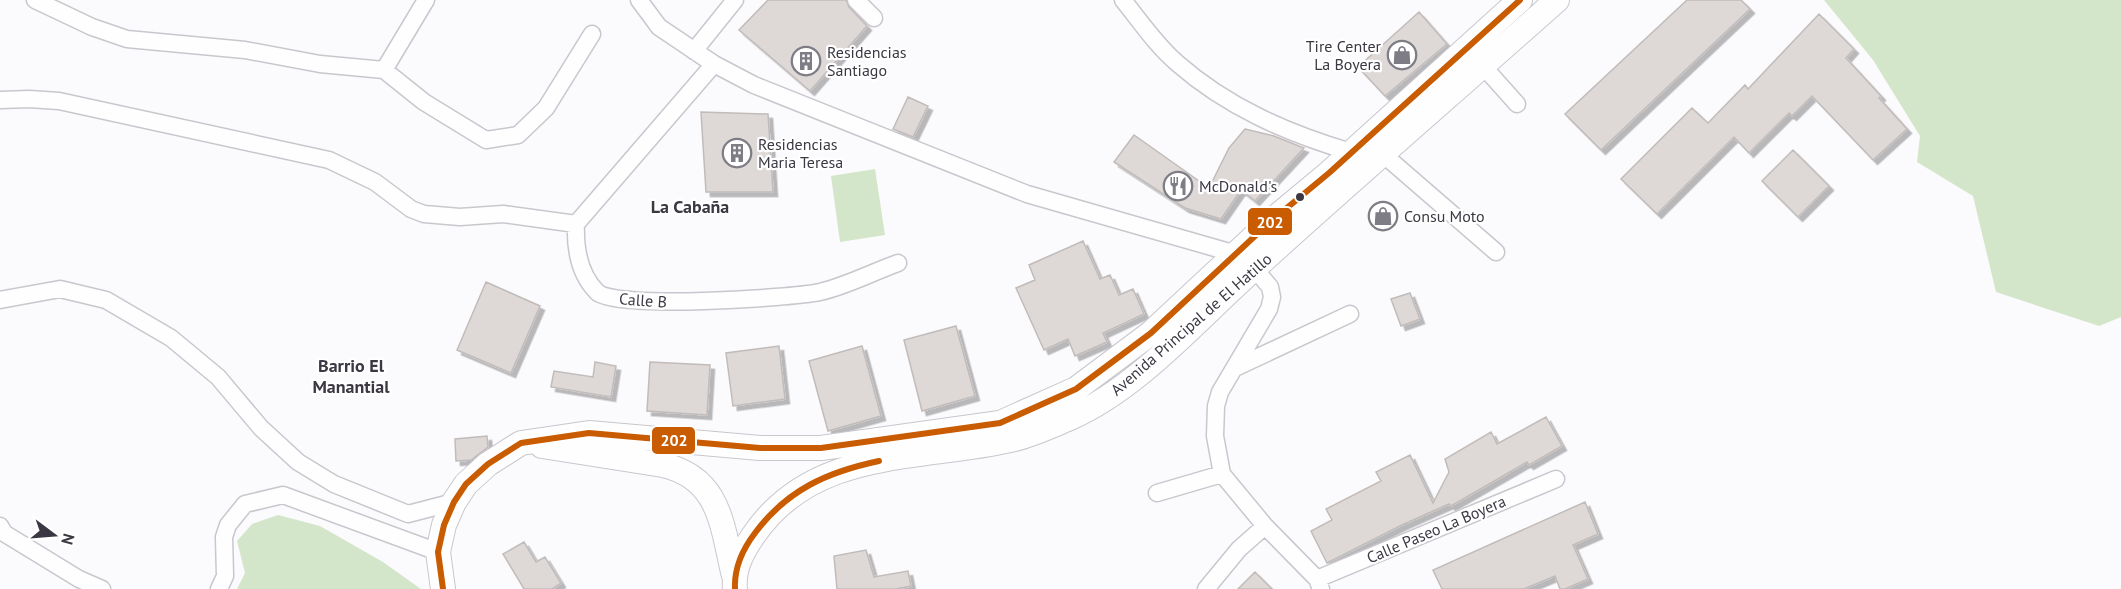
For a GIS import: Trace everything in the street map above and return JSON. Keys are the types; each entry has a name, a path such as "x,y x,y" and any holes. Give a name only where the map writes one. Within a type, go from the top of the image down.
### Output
{"main road":[{"name":"Avenida Principal de El Hatillo","path":"734,582 746,545 776,506 804,485 852,466 926,452 1012,440 1093,407 1127,384 1351,152 1520,0"},
{"name":"Avenida Principal de El Hatillo","path":"443,589 438,552 444,525 454,502 466,484 488,464 521,443 589,433 760,448 821,448 1000,423 1076,389 1100,374 1384,155 1557,0"},
{"path":"521,443 663,465 679,469 693,477 705,487 719,511 734,582"}],"street":[{"path":"34,0 92,27 127,39 245,50 320,64 384,70 424,102 486,140 518,135 546,108 592,34"},
{"path":"384,70 426,0"},
{"path":"639,0 659,27 714,64 754,85 1027,194 1245,261 1270,287 1271,303 1237,367 1226,378 1216,406 1215,436 1222,474 1265,526 1319,584"},
{"path":"694,51 735,0"},
{"path":"856,0 874,18"},
{"path":"1123,0 1176,62 1227,100 1260,118 1316,142 1351,152"},
{"path":"0,100 59,101 329,160 375,182 411,208 424,214 460,218 503,214 576,224 714,64"},
{"path":"1483,66 1517,104"},
{"path":"1384,155 1401,173 1496,252"},
{"name":"Calle B","path":"576,224 575,243 578,260 598,293 619,301 675,303 820,292 898,263"},
{"path":"0,300 60,289 106,300 171,338 218,377 261,428 298,462 333,484 408,514 454,502"},
{"path":"1237,367 1350,314"},
{"path":"1157,493 1222,474"},
{"name":"Calle Paseo La Boyera","path":"1319,584 1556,480"},
{"path":"219,589 225,576 224,537 228,525 245,504 283,495 438,552"},
{"path":"406,539 408,514"},
{"path":"0,526 4,532 79,579 102,589"},
{"path":"1206,589 1239,549 1265,526"}],"green space":[{"path":"1824,0 2121,0 2121,317 2099,326 1996,292 1973,196 1917,162 1920,136 1873,60"},
{"path":"875,169 885,235 840,242 831,176"},
{"path":"278,515 320,526 383,562 421,589 237,589 245,573 237,541 252,524"}],"building":[{"name":"Residencias Santiago","path":"768,0 846,0 849,7 867,26 810,91 739,30"},
{"path":"1687,0 1741,0 1750,9 1601,150 1565,114"},
{"name":"Tire Center La Boyera","path":"1419,12 1447,44 1385,96 1358,67"},
{"path":"1819,14 1854,49 1846,58 1907,129 1873,160 1812,96 1792,116 1789,113 1749,153 1734,137 1657,214 1621,179 1692,108 1708,123 1745,85 1748,89"},
{"path":"908,97 928,106 913,137 893,129"},
{"name":"Residencias Maria Teresa","path":"701,112 768,114 773,192 706,192"},
{"path":"1245,129 1274,136 1304,148 1255,201 1241,190 1221,219 1185,208 1114,162 1134,135 1209,188 1229,148"},
{"path":"1793,150 1829,186 1798,217 1762,181"},
{"path":"1083,241 1100,279 1110,275 1119,295 1133,289 1144,314 1103,333 1107,342 1075,356 1068,339 1044,350 1016,288 1035,280 1029,265"},
{"path":"486,282 540,306 511,373 457,350"},
{"path":"1410,293 1420,319 1401,326 1391,299"},
{"path":"956,326 975,396 922,411 904,340"},
{"path":"779,346 785,399 733,406 726,353"},
{"path":"862,346 881,416 828,431 809,361"},
{"path":"595,362 616,366 611,397 551,387 554,371 593,377"},
{"path":"650,362 710,365 707,415 647,411"},
{"path":"1546,417 1562,446 1529,465 1527,462 1451,506 1449,504 1402,525 1327,563 1311,531 1332,520 1326,509 1381,481 1376,472 1410,455 1433,503 1449,472 1445,459 1491,432 1497,444"},
{"path":"487,436 488,447 471,460 456,461 455,439"},
{"path":"1585,502 1598,534 1573,545 1588,579 1565,589 1560,589 1555,576 1524,589 1442,589 1433,570"},
{"path":"524,542 536,562 545,557 561,583 552,589 524,589 503,554"},
{"path":"866,550 874,577 908,571 911,586 896,589 837,589 834,556"},
{"path":"1255,572 1272,589 1238,589"}],"transit line":[{"name":"202","path":"443,589 438,552 444,525 454,502 466,484 488,464 521,443 589,433 760,448 821,448 1000,423 1076,389 1151,333 1270,222 1329,173 1520,0"},
{"name":"202","path":"735,589 737,567 746,546 767,518 781,505 825,477 879,461"}],"place":[{"name":"Tire Center La Boyera","path":"1402,55"},
{"name":"Residencias Santiago","path":"806,61"},
{"name":"Residencias Maria Teresa","path":"737,153"},
{"name":"McDonald's","path":"1178,186"},
{"name":"Consu Moto","path":"1383,216"}],"district":[{"name":"La Cabaña","path":"690,207"},
{"name":"Barrio El Manantial","path":"351,376"}]}
